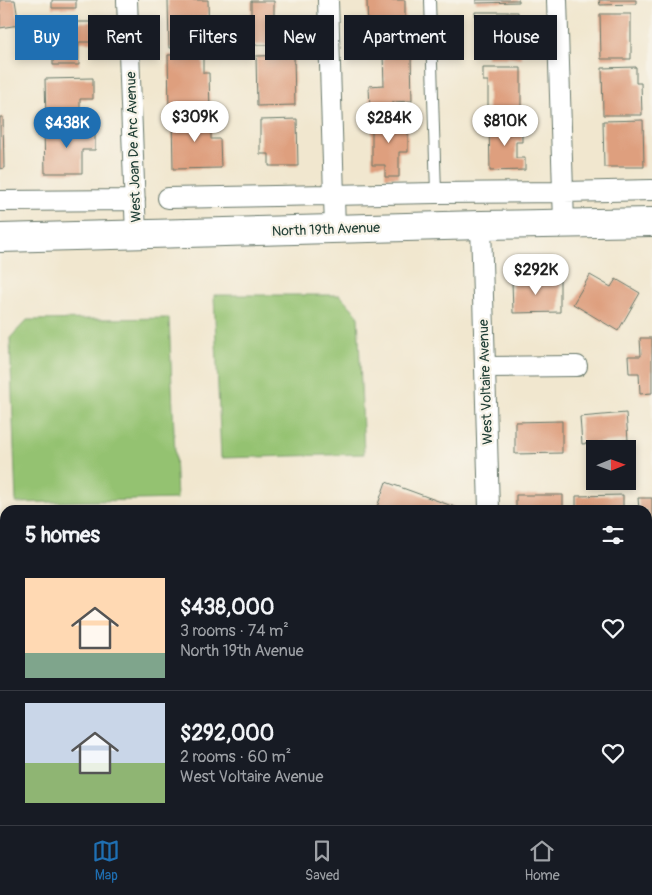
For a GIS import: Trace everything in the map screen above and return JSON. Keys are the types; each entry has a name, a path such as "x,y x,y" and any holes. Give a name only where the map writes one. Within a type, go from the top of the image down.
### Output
{"main road":[{"name":"North 19th Avenue","path":"0,238 652,222"}],"street":[{"name":"West Joan De Arc Avenue","path":"127,0 136,235"},
{"path":"328,0 335,229"},
{"path":"557,0 564,223"},
{"path":"168,198 652,190"},
{"path":"0,201 134,200"},
{"name":"West Voltaire Avenue","path":"481,225 489,505"},
{"path":"485,367 577,366"}],"lane":[{"path":"430,0 436,193"}],"green space":[{"path":"214,295 340,295 358,315 364,454 221,458"},
{"path":"169,318 177,499 16,503 10,338 27,320"}],"building":[{"path":"0,0 15,0 17,15 15,15 15,26 0,28"},
{"path":"52,0 76,0 76,8 52,8"},
{"path":"168,0 208,0 208,15 170,15 169,48"},
{"path":"367,0 405,0 405,15 367,15"},
{"path":"476,0 519,0 519,2 476,3"},
{"path":"599,0 636,0 636,4 600,5"},
{"path":"251,1 274,1 274,15 265,15 265,45 255,45 255,15 243,15 251,14"},
{"path":"475,12 518,12 518,15 475,15"},
{"path":"600,14 631,14 631,59 601,59"},
{"path":"78,22 88,22 88,42 79,42 79,65 53,65 53,60 78,60"},
{"path":"168,55 170,55 170,60 203,60 203,73 209,73 210,111 169,111"},
{"path":"256,56 265,56 265,60 294,60 295,105 257,106"},
{"path":"383,60 411,60 412,101 393,102 393,111 370,111 369,86 384,85"},
{"path":"636,67 636,83 641,83 642,115 603,115 602,68"},
{"path":"483,68 521,68 521,114 488,115 488,81 483,81"},
{"path":"93,78 93,99 80,99 80,120 46,121 45,79"},
{"path":"211,115 211,139 220,139 221,168 173,169 172,116"},
{"path":"0,117 3,117 4,168 0,169"},
{"path":"372,117 401,117 401,128 408,127 408,152 399,152 399,177 385,177 385,165 372,165"},
{"path":"297,119 298,166 269,166 269,154 260,154 260,120"},
{"path":"643,120 644,167 604,167 603,121"},
{"path":"489,124 522,124 522,142 516,142 516,158 525,158 525,170 490,171"},
{"path":"44,129 95,129 95,150 82,150 82,173 45,173"},
{"path":"590,275 611,287 616,279 640,293 618,331 573,304"},
{"path":"560,280 560,312 513,313 512,281"},
{"path":"640,338 652,338 652,393 640,394 639,373 629,373 628,356 641,356"},
{"path":"626,413 628,440 586,440 586,444 582,444 580,417"},
{"path":"562,421 562,453 515,454 515,422"},
{"path":"386,482 449,505 378,505"},
{"path":"516,495 563,495 563,505 516,505"},
{"path":"623,495 623,505 576,505 576,496"},
{"path":"638,498 652,498 652,505 639,505"}]}
